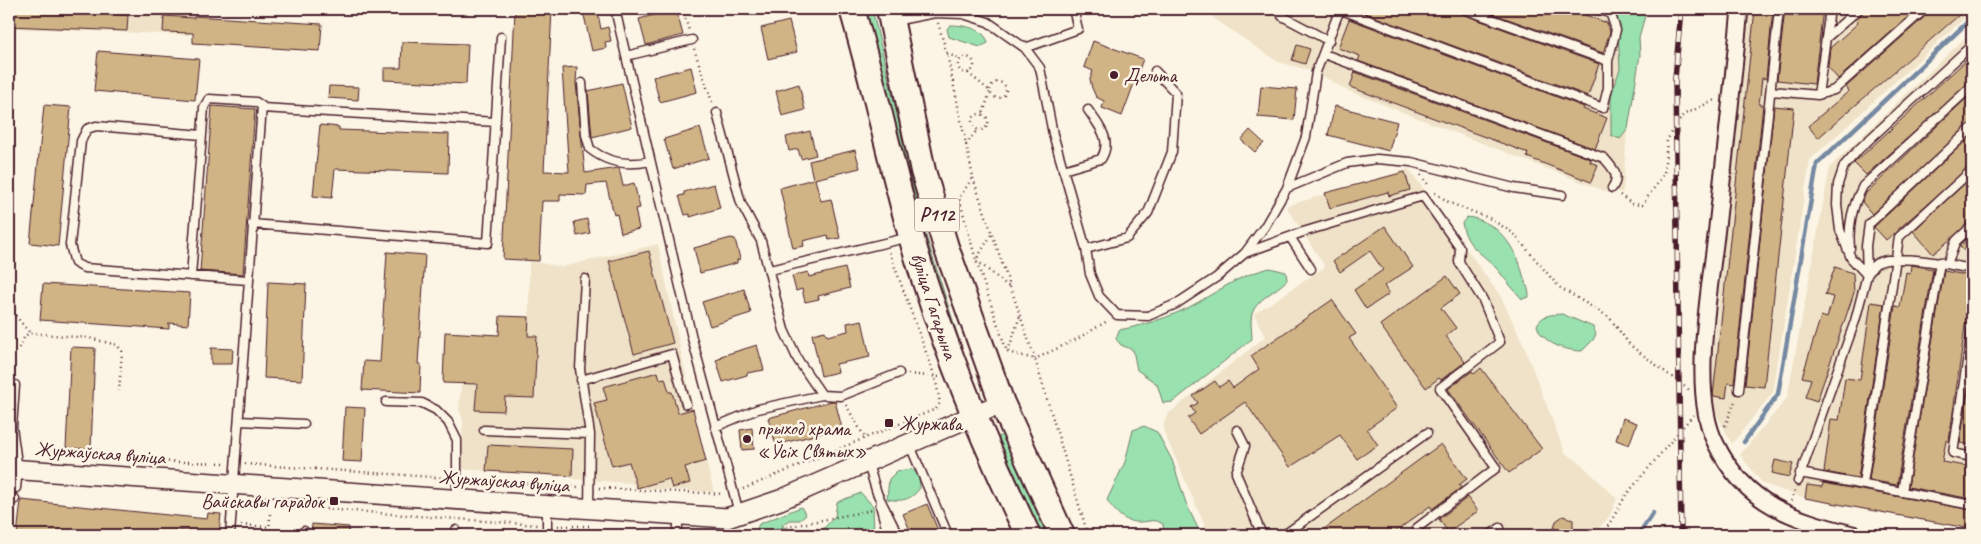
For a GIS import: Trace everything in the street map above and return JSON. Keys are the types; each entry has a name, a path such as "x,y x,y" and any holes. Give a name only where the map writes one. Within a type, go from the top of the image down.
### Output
{"main road":[{"name":"вуліца Гагарына","path":"852,9 912,237 956,372 1028,535"},
{"name":"вуліца Гагарына","path":"890,15 924,171 946,246 1002,403 1062,535"}],"street":[{"path":"1740,9 1704,357 1707,424 1716,446 1739,479 1760,500 1786,514 1856,535"},
{"name":"Журжаўская вуліца","path":"14,476 233,483 547,508 727,518 780,500 1002,403"}],"lane":[{"path":"615,9 692,338 739,515"},
{"path":"1025,48 1078,30 1073,9"},
{"path":"1282,9 1282,16 1329,41"},
{"path":"890,15 955,11 988,22 1025,48 1040,68 1063,170 1086,248 1090,274 1099,296 1117,315 1148,316 1176,304 1217,277 1245,253 1266,226 1287,188 1306,137 1316,72 1340,9 1603,108 1608,88 1608,61 1616,30 1609,11 1597,9"},
{"path":"1464,9 1608,61"},
{"path":"1739,390 1779,9"},
{"path":"1818,95 1830,9"},
{"path":"1826,38 1859,9"},
{"path":"1771,92 1818,95 1834,90 1925,9"},
{"path":"252,224 488,243 501,37"},
{"path":"626,56 692,40"},
{"path":"1867,275 1851,258 1840,230 1838,184 1844,166 1859,149 1972,45"},
{"path":"1324,54 1604,158 1615,171 1616,183 1612,188"},
{"path":"1086,248 1128,238 1148,213 1172,152 1176,93 1155,71"},
{"path":"582,83 586,135 590,149 604,157 628,164 650,160"},
{"path":"1851,258 1849,235 1852,206 1863,186 1972,86"},
{"path":"191,276 204,107 209,99 256,102 262,108 496,122"},
{"path":"230,535 262,108"},
{"path":"1063,170 1101,159 1106,151 1104,133 1088,110"},
{"path":"717,113 741,203 762,241 784,330 798,360 822,395"},
{"path":"202,135 96,126 87,129 81,141 70,245 75,263 84,268 248,280"},
{"path":"1972,128 1869,224 1866,246 1867,275 1854,321 1799,477 1863,484 1972,506"},
{"path":"1287,188 1347,163 1377,159 1411,162 1514,188 1562,194"},
{"path":"1863,484 1898,260 1899,237 1972,170"},
{"path":"1245,253 1290,237 1423,196 1460,248 1459,262 1482,300 1500,342 1440,388 1496,468 1417,528"},
{"path":"1902,492 1944,263 1956,241 1972,226"},
{"path":"770,270 912,237"},
{"path":"1290,237 1311,269"},
{"path":"1867,275 1877,263 1898,260 1944,263 1972,269"},
{"path":"585,278 580,369 590,434 589,510"},
{"path":"1972,330 1953,453 1972,457"},
{"path":"581,380 672,354 686,404"},
{"path":"715,428 758,409 822,395 841,396 900,373"},
{"path":"14,476 12,427 15,385"},
{"path":"386,402 422,403 436,410 448,422 456,440 457,501"},
{"path":"238,421 304,424"},
{"path":"484,430 590,434"},
{"path":"1237,430 1245,446 1236,473 1262,535"},
{"path":"1284,535 1427,433"},
{"path":"909,442 948,535"},
{"path":"867,461 888,535"},
{"path":"877,493 898,535"},
{"path":"547,508 547,535"},
{"path":"677,535 679,516"},
{"path":"1490,535 1500,528"}],"path":[{"path":"683,9 717,113"},
{"path":"935,13 947,54 973,177 1035,358 1088,535"},
{"path":"947,54 961,59 965,57 973,60 974,68 968,73"},
{"path":"961,59 958,66 960,70 968,73 990,91 991,95 999,98 1006,93 1006,89 1004,85 996,82 992,83 990,91 983,114"},
{"path":"1612,188 1632,204 1642,205 1664,174 1668,140 1683,115 1732,92"},
{"path":"977,130 972,123 972,119 978,114 983,114"},
{"path":"966,145 977,130 981,130 988,125 983,114"},
{"path":"1411,162 1434,193 1450,203 1489,218 1513,233 1560,287 1609,317 1630,345 1705,400 1626,495 1603,535"},
{"path":"973,177 959,198 976,260 1007,352"},
{"path":"976,260 992,235"},
{"path":"976,260 1011,288"},
{"path":"9,308 30,334"},
{"path":"1007,352 1035,358 1077,339 1117,315"},
{"path":"1007,352 1020,316"},
{"path":"19,348 25,336 30,334 89,338 118,345 122,351 119,391"},
{"path":"900,373 944,376"},
{"path":"1716,446 1739,390"},
{"path":"841,396 865,438"},
{"path":"139,463 147,460 235,463 589,488 714,494 733,493 936,409"},
{"path":"1786,514 1799,477"},
{"path":"269,535 270,514"},
{"path":"230,525 269,527"},
{"path":"1000,535 1002,531"}],"shaded area":[{"path":"9,9 556,10 192,10 190,35 9,28"},
{"path":"1212,9 1626,9 1628,113 1623,192 1607,192 1346,90 1316,72 1278,62 1212,17"},
{"path":"1750,9 1972,9 1972,11 1810,160 1773,392 1732,444 1710,401 1710,381"},
{"path":"1972,31 1972,529 1805,498 1763,484 1740,455 1787,398 1830,167"},
{"path":"1409,169 1501,297 1522,341 1565,453 1579,462 1617,499 1609,517 1595,535 1209,535 1164,432 1164,423 1168,414 1265,337 1254,314 1325,267 1286,206"},
{"path":"658,244 693,409 714,492 637,488 631,483 572,479 571,476 460,469 463,420 459,410 461,384 443,383 445,332 499,335 500,316 529,317 529,261 562,267"}],"green space":[{"path":"862,9 872,9 925,233 964,355 959,356 918,234"},
{"path":"1617,9 1647,9 1639,37 1640,55 1628,129 1620,139 1611,135 1611,94 1620,69"},
{"path":"950,25 973,28 983,34 988,43 980,47 949,37 947,29"},
{"path":"1467,217 1487,223 1504,237 1516,255 1528,288 1529,297 1522,299 1497,269 1467,239 1462,223"},
{"path":"1270,268 1286,272 1287,280 1254,309 1251,320 1252,339 1173,402 1163,403 1157,384 1137,370 1133,350 1121,345 1116,339 1119,330 1142,325 1176,313 1237,280"},
{"path":"1562,314 1593,327 1596,334 1582,351 1555,345 1543,337 1539,331 1537,325 1542,319 1547,316"},
{"path":"1144,426 1157,432 1172,460 1186,503 1201,535 1164,535 1163,524 1160,522 1129,521 1117,512 1107,500 1125,462 1133,430"},
{"path":"1003,435 1049,535 1042,535 998,437"},
{"path":"912,469 919,475 920,488 910,498 887,499 889,479 897,471"},
{"path":"861,493 873,506 874,535 818,535 835,516 837,502"},
{"path":"801,507 806,515 800,520 789,520 782,525 794,535 754,535 759,524"}],"building":[{"path":"9,9 128,15 127,31 9,26"},
{"path":"523,9 552,9 544,171 569,172 562,68 577,67 576,83 585,173 619,168 623,186 634,183 640,208 635,209 639,229 621,233 617,214 614,215 606,183 587,185 586,195 560,194 560,201 542,201 539,261 503,259 515,10 523,11"},
{"path":"597,9 601,29 608,27 611,41 605,42 606,48 592,51 583,11"},
{"path":"676,9 683,35 646,45 639,19"},
{"path":"1354,9 1458,9 1462,14 1599,64 1588,96"},
{"path":"1480,9 1569,9 1607,23 1610,32 1603,53"},
{"path":"1755,9 1773,9 1766,79 1762,78 1759,105 1763,105 1734,384 1728,383 1726,398 1713,396"},
{"path":"1785,9 1823,9 1814,84 1777,80"},
{"path":"1865,9 1917,9 1838,79 1828,67 1830,48 1858,23 1856,20"},
{"path":"1931,9 1966,9 1818,138 1808,126 1849,91 1846,87 1929,13"},
{"path":"164,16 194,18 194,16 322,24 320,51 193,43 193,33 163,32"},
{"path":"1349,19 1584,107 1583,109 1607,118 1595,149 1358,61 1360,56 1338,48"},
{"path":"789,21 797,52 768,59 761,28"},
{"name":"Дельта","path":"1093,41 1143,59 1122,116 1102,108 1104,101 1096,97 1092,88 1090,79 1093,71 1084,67"},
{"path":"402,42 468,44 466,84 384,80 384,68 401,68"},
{"path":"1297,45 1310,49 1305,64 1292,60"},
{"path":"98,51 199,59 195,100 94,91"},
{"path":"1972,55 1972,81 1866,175 1854,163"},
{"path":"691,67 697,92 660,102 653,77"},
{"path":"1355,72 1591,159 1590,162 1598,165 1591,182 1527,157 1528,153 1350,87"},
{"path":"622,83 632,127 592,137 588,91"},
{"path":"799,84 805,110 782,116 776,91"},
{"path":"329,86 359,87 358,100 328,98"},
{"path":"1261,86 1297,89 1294,120 1258,117"},
{"path":"1972,93 1972,123 1872,214 1862,202 1866,193"},
{"path":"44,105 71,107 58,246 30,243"},
{"path":"212,106 255,109 243,274 200,271"},
{"path":"1335,106 1397,122 1389,151 1328,135"},
{"path":"1774,106 1794,108 1764,387 1745,385"},
{"path":"320,125 339,127 339,130 449,134 448,173 335,169 332,198 313,196"},
{"path":"700,128 709,158 673,169 664,139"},
{"path":"1250,130 1264,143 1255,152 1241,140"},
{"path":"810,131 816,155 801,159 798,149 789,151 786,137"},
{"path":"1972,135 1972,165 1886,240 1874,227"},
{"path":"855,150 860,168 815,179 821,201 831,199 840,238 829,240 828,235 803,241 804,246 793,248 780,188 813,179 809,161"},
{"path":"1405,172 1410,190 1389,196 1388,192 1330,208 1325,193"},
{"path":"1972,177 1972,221 1933,254 1913,231"},
{"path":"714,184 720,208 690,217 690,214 685,215 679,196 684,195 684,192"},
{"path":"587,219 590,233 577,236 574,222"},
{"path":"1385,226 1413,267 1384,286 1389,294 1366,309 1354,290 1383,270 1370,251 1340,272 1333,261"},
{"path":"1972,233 1972,258 1960,247"},
{"path":"731,238 735,239 740,259 737,260 737,263 700,273 694,248"},
{"path":"649,251 673,343 634,354 609,261"},
{"path":"387,252 425,255 418,364 421,364 420,393 362,390 364,361 380,362"},
{"path":"1911,265 1933,269 1897,485 1869,480 1895,306 1900,307 1906,272 1910,273"},
{"path":"1835,267 1853,273 1854,293 1817,401 1805,397 1811,379 1802,377 1821,316 1827,318 1833,297 1825,295"},
{"path":"845,268 850,288 818,296 819,299 805,302 802,289 796,291 792,276 808,272 809,277"},
{"path":"1944,271 1972,276 1949,441 1946,441 1942,462 1972,467 1972,499 1908,487"},
{"path":"1447,276 1460,294 1441,308 1456,328 1446,336 1465,362 1441,380 1439,378 1426,388 1380,325"},
{"path":"268,282 306,284 302,380 264,378"},
{"path":"43,284 190,293 188,325 169,323 169,329 40,320"},
{"path":"744,289 751,313 710,326 702,302"},
{"path":"1332,300 1356,334 1349,338 1397,408 1367,429 1378,445 1357,459 1340,435 1290,467 1245,402 1199,434 1188,418 1195,413 1191,407 1198,403 1193,396 1215,381 1219,387 1228,381 1233,388 1259,369 1251,356"},
{"path":"1871,302 1884,304 1858,478 1824,472 1831,419 1839,420 1845,378 1860,380"},
{"path":"500,316 529,317 528,336 537,336 534,398 505,397 504,411 475,410 477,384 443,383 445,332 499,335"},
{"path":"862,320 870,357 836,364 838,372 821,376 812,334 825,331 827,336 848,331 847,323"},
{"path":"757,345 764,370 747,373 747,375 723,382 716,360 722,358 721,356"},
{"path":"71,347 95,348 91,449 66,448"},
{"path":"211,348 233,349 232,364 211,364"},
{"path":"1972,365 1972,445 1960,443"},
{"path":"1481,368 1542,449 1509,473 1448,389 1472,371 1474,374"},
{"path":"658,372 660,379 665,378 669,392 672,392 678,413 693,409 706,461 685,467 690,483 672,488 669,479 637,488 629,462 612,466 594,403 607,400 603,387"},
{"path":"835,401 842,428 776,445 768,418"},
{"path":"345,407 365,408 362,462 342,461"},
{"path":"1623,418 1637,423 1629,445 1616,440"},
{"name":"прыход храма «Ўсіх Святых»","path":"752,428 754,449 742,450 740,430"},
{"path":"1441,444 1467,479 1459,485 1461,488 1432,509 1430,506 1391,535 1316,535"},
{"path":"488,445 573,449 572,476 486,471"},
{"path":"1775,460 1793,464 1789,477 1772,473"},
{"path":"1823,483 1972,510 1972,529 1805,498 1807,485 1822,487"},
{"path":"1468,497 1478,511 1448,532 1439,519"},
{"path":"21,500 207,519 208,513 221,514 219,534 176,530 175,535 17,535"},
{"path":"927,504 940,535 912,535 903,514"},
{"path":"1563,516 1573,520 1573,531 1569,535 1552,535 1556,521"},
{"path":"312,524 349,527 348,535 311,535"}],"waterway":[{"path":"1744,442 1778,394 1817,164 1972,18"},
{"path":"1638,535 1653,513"}],"railway":[{"path":"1681,9 1675,79 1681,535"}],"place":[{"name":"Дельта","path":"1114,75"},
{"name":"Журжава","path":"889,423"},
{"name":"прыход храма «Ўсіх Святых»","path":"747,439"},
{"name":"Вайскавы гарадок","path":"334,501"}]}
